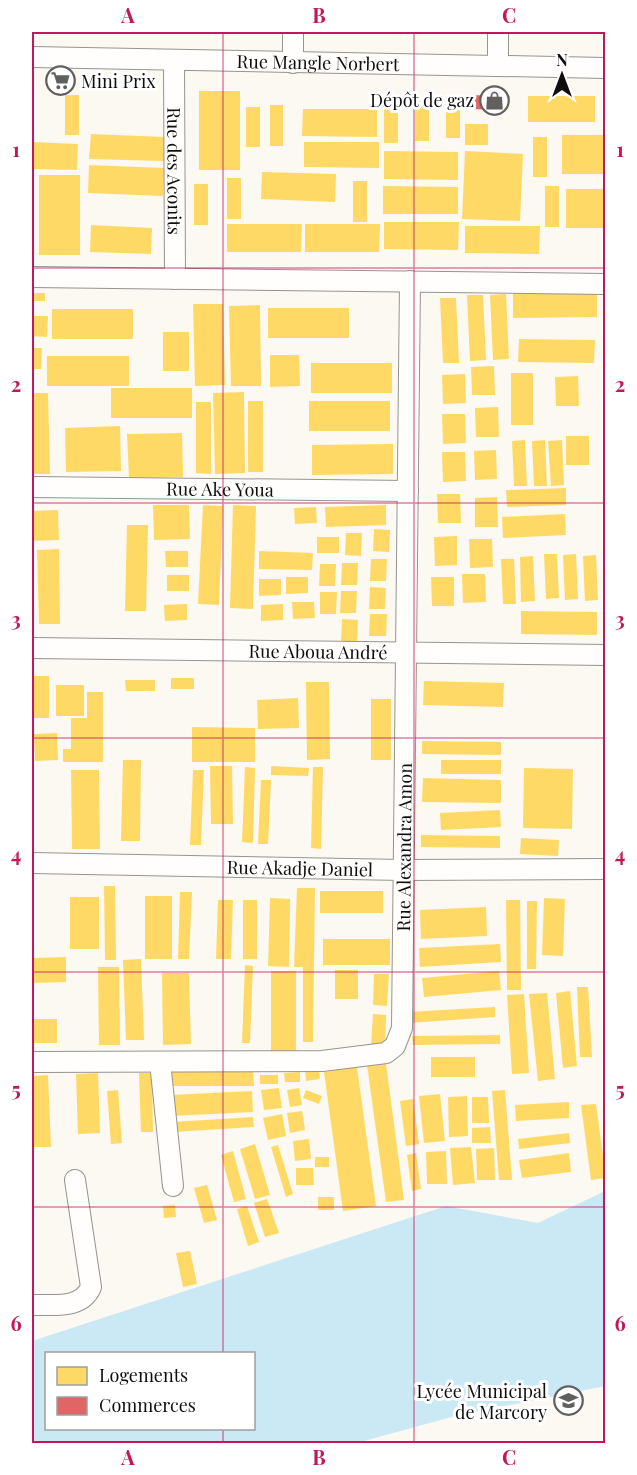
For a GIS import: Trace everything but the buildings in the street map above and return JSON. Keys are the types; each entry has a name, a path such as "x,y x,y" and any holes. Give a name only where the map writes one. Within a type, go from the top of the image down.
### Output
{"street":[{"path":"293,32 293,63"},
{"path":"498,32 498,66"},
{"name":"Rue Mangle Norbert","path":"32,57 606,68"},
{"name":"Rue des Aconits","path":"174,61 175,279"},
{"path":"32,277 606,284"},
{"name":"Rue Alexandra Amon","path":"32,1062 321,1061 386,1053 395,1046 402,1028 410,281"},
{"name":"Rue Ake Youa","path":"32,487 408,491"},
{"name":"Rue Aboua André","path":"32,648 606,655"},
{"name":"Rue Akadje Daniel","path":"32,863 403,870 606,870"},
{"path":"160,1062 173,1186"},
{"path":"32,1305 77,1303 87,1297 91,1287 75,1180"}],"water":[{"path":"605,1191 605,1386 455,1416 357,1443 32,1443 32,1341 446,1206 538,1223"}],"place":[{"name":"Mini Prix","path":"60,81"},
{"name":"Dépôt de gaz","path":"495,100"},
{"name":"Lycée Municipal de Marcory","path":"568,1401"}]}
